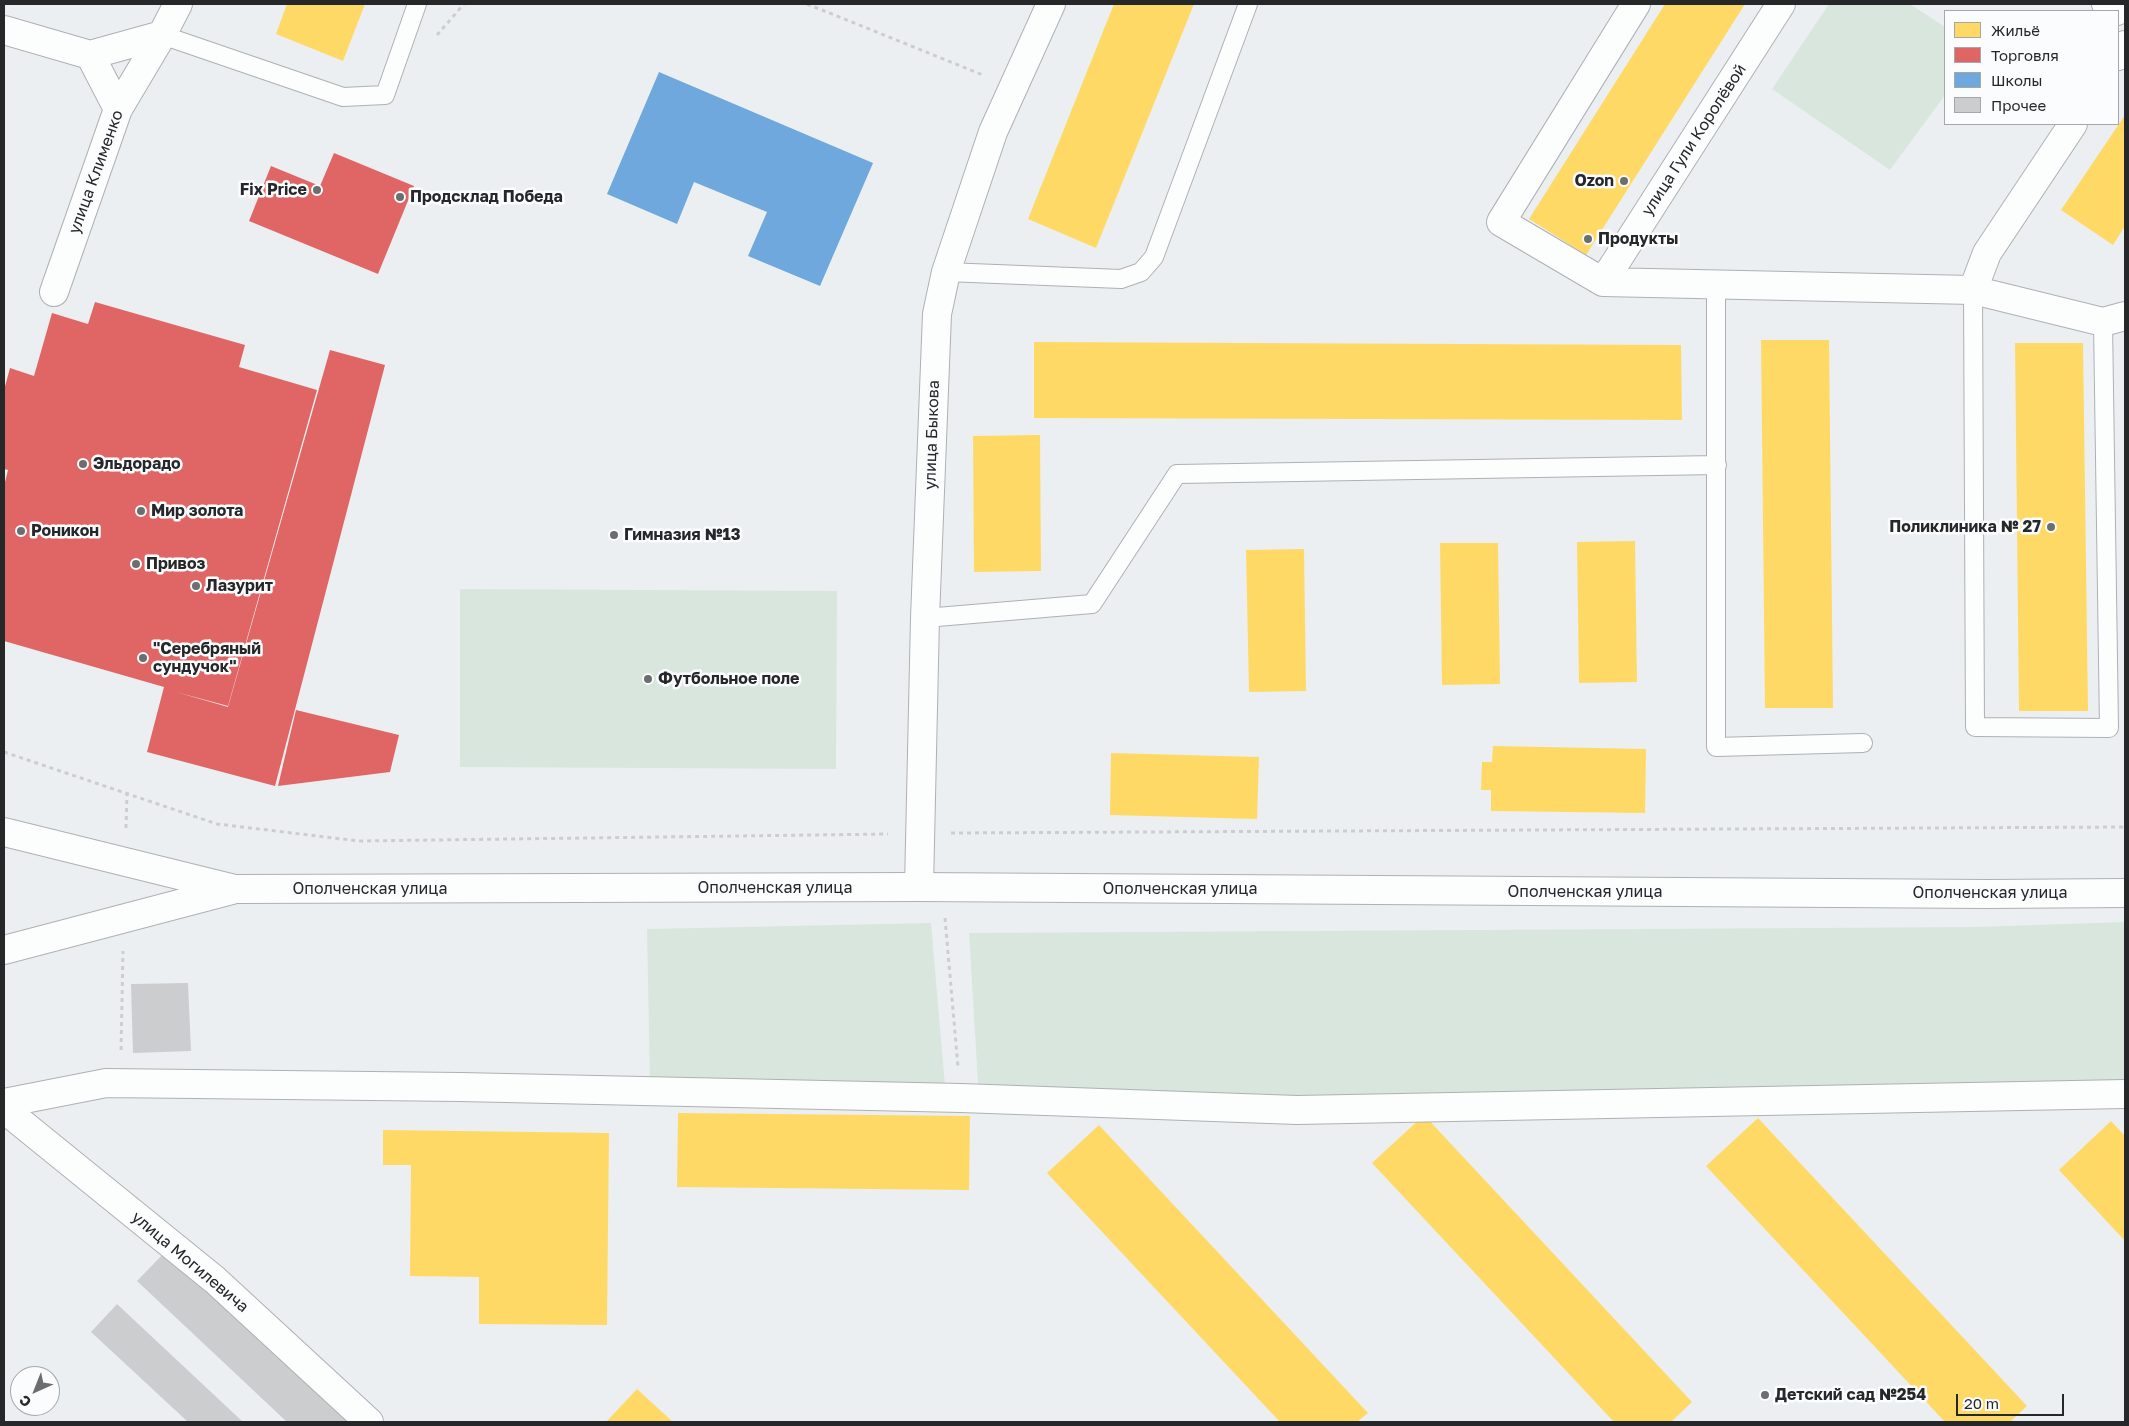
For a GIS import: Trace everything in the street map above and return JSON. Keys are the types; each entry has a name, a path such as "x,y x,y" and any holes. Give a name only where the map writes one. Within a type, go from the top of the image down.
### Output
{"main road":[{"name":"улица Клименко","path":"54,292 118,109 178,4"},
{"name":"улица Быкова","path":"931,888 920,833 925,618 937,314 946,272 993,132 1051,4"},
{"path":"1636,4 1501,222 1603,282 1716,286 1973,290 2114,319"},
{"name":"улица Гули Королёвой","path":"1603,282 1781,4"},
{"path":"4,30 90,55 162,35"},
{"path":"90,55 118,109"},
{"path":"1973,290 1987,252 2072,125"},
{"name":"Ополченская улица","path":"4,832 235,889 931,888 1988,894 2125,893"},
{"name":"Ополченская улица","path":"4,950 235,889"},
{"path":"4,1103 106,1083 961,1098 1297,1110 2125,1094"},
{"name":"улица Могилевича","path":"4,1109 215,1280 369,1422"}],"lane":[{"path":"162,35 343,97 385,95 416,4"},
{"path":"946,272 1121,279 1141,272 1154,257 1248,4"},
{"path":"1716,286 1716,747 1863,743"},
{"path":"1973,290 1975,727 2109,728 2114,319"},
{"path":"925,618 1092,604 1177,474 1716,465"}],"path":[{"path":"807,4 1013,88"},
{"path":"4,752 218,824 359,841 920,833 2125,827"},
{"path":"931,888 961,1098"}],"shaded area":[{"path":"1829,4 1910,4 1944,26 1944,96 1890,170 1772,89"},
{"name":"Футбольное поле","path":"460,589 837,591 836,769 460,767"},
{"path":"2125,922 2125,1082 1474,1096 1131,1098 979,1089 978,1083 969,933 1974,927"},
{"path":"931,923 945,1086 650,1083 647,929"}],"building: Жильё":[{"path":"287,4 365,4 343,61 276,34"},
{"path":"1114,4 1194,4 1096,248 1028,219"},
{"path":"1665,4 1745,4 1586,255 1529,219"},
{"path":"2125,115 2125,226 2113,245 2061,210"},
{"path":"1761,340 1829,340 1833,708 1765,708"},
{"path":"1034,342 1681,345 1682,420 1034,418"},
{"name":"Поликлиника № 27","path":"2015,343 2083,343 2088,711 2019,711"},
{"path":"1040,435 1041,571 974,572 973,436"},
{"path":"1635,541 1637,682 1579,683 1577,542"},
{"path":"1440,543 1498,543 1500,684 1442,685"},
{"path":"1304,549 1306,691 1249,692 1246,550"},
{"path":"1493,746 1646,749 1645,813 1491,811 1491,790 1481,790 1482,762 1492,762"},
{"path":"1111,753 1259,757 1257,819 1110,815"},
{"path":"678,1113 970,1116 969,1190 677,1187"},
{"path":"1424,1115 1692,1402 1671,1422 1614,1422 1372,1163"},
{"path":"1758,1118 2027,1406 2010,1422 1945,1422 1706,1166"},
{"path":"2111,1121 2125,1136 2125,1241 2059,1170"},
{"path":"1099,1125 1368,1413 1357,1422 1280,1422 1047,1173"},
{"path":"383,1130 609,1133 607,1325 479,1324 479,1277 410,1276 411,1165 383,1165"},
{"path":"637,1389 673,1422 606,1422"}],"building: Торговля":[{"path":"334,153 414,186 378,274 249,221 271,166 320,186"},
{"name":"Привоз","path":"95,302 245,345 239,367 317,390 228,706 176,692 228,707 330,350 385,365 275,786 147,752 164,687 4,641 4,486 8,470 4,469 4,390 10,368 34,376 52,313 88,324"},
{"path":"296,710 399,735 390,772 278,786"}],"building: Школы":[{"path":"659,72 873,163 820,286 748,256 767,212 694,182 677,224 607,194"}],"building: Прочее":[{"path":"188,983 191,1051 133,1053 131,984"},
{"path":"167,1250 349,1422 287,1422 137,1281"},
{"path":"117,1304 243,1422 188,1422 91,1332"}],"place":[{"name":"Ozon","path":"1624,181"},
{"name":"Fix Price","path":"317,190"},
{"name":"Продсклад Победа","path":"400,197"},
{"name":"Продукты","path":"1588,239"},
{"name":"Эльдорадо","path":"83,464"},
{"name":"Мир золота","path":"141,511"},
{"name":"Поликлиника № 27","path":"2051,527"},
{"name":"Роникон","path":"21,531"},
{"name":"Гимназия №13","path":"614,535"},
{"name":"Привоз","path":"136,564"},
{"name":"Лазурит","path":"196,586"},
{"name":"\"Серебряный сундучок\"","path":"143,658"},
{"name":"Футбольное поле","path":"648,679"},
{"name":"Детский сад №254","path":"1765,1395"}]}
